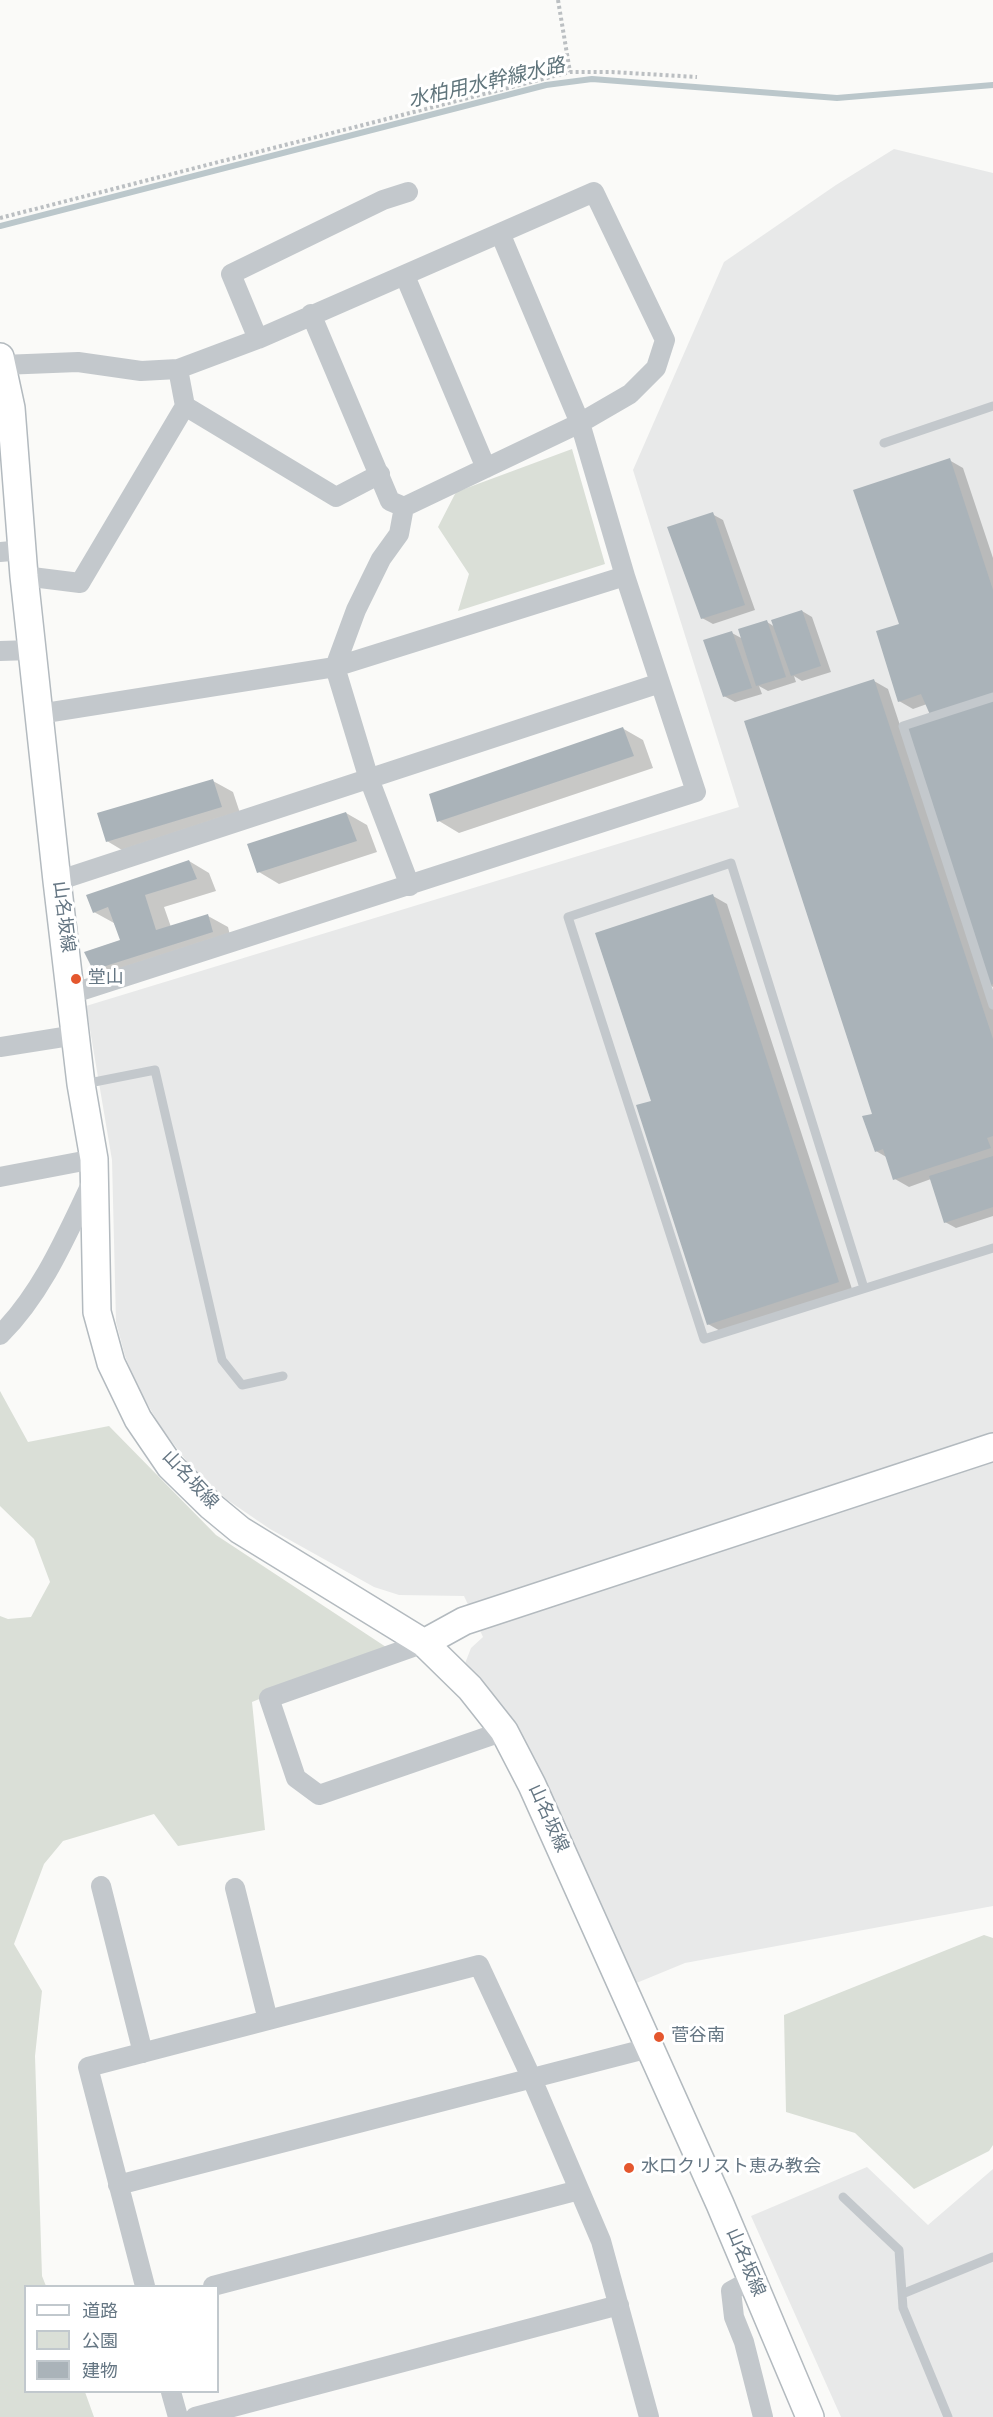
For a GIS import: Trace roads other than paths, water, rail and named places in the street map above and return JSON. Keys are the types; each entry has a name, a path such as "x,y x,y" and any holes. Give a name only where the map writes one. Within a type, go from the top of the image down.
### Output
{"main road":[{"name":"山名坂線","path":"1,361 16,560 32,650 81,1084 94,1167 97,1312 111,1364 138,1419 170,1466 211,1506 240,1530 424,1643 470,1688 504,1731 532,1785 720,2204 810,2417"},
{"path":"424,1643 464,1621 993,1447"}],"street":[{"path":"258,339 231,274 383,200 408,192"},
{"path":"1,361 78,362 141,371 178,369 258,339 312,314 405,276 594,192 665,340 656,368 630,394 580,423 404,507 390,501 312,314"},
{"path":"71,994 696,792 625,576 580,423 500,233"},
{"path":"405,276 486,468"},
{"path":"16,560 80,583 185,406 178,369"},
{"path":"185,406 336,497 380,474"},
{"path":"404,507 399,534 381,559 361,600 335,667 368,776 410,886"},
{"path":"39,714 335,667 625,576"},
{"path":"0,651 32,650"},
{"path":"57,881 368,776 660,683"},
{"path":"0,1047 76,1035"},
{"path":"0,1177 94,1167 55,1260 11,1324 0,1335"},
{"path":"424,1643 269,1698 296,1778 319,1795 504,1731"},
{"path":"101,1886 143,2052"},
{"path":"235,1888 268,2020"},
{"path":"145,2285 88,2067 479,1965 532,2079 602,2241 649,2417"},
{"path":"118,2186 649,2048"},
{"path":"217,2285 579,2190"},
{"path":"751,2280 731,2291 734,2317 744,2342 763,2417"},
{"path":"195,2417 619,2305"},
{"path":"172,2393 178,2417"}],"lane":[{"path":"884,443 993,406"},
{"path":"993,696 903,726 993,1005"},
{"path":"864,1288 730,863 568,917 704,1339 993,1248"},
{"path":"81,1084 155,1070 222,1360 242,1385 283,1376"},
{"path":"843,2196 899,2250 903,2308 948,2417"},
{"path":"902,2294 993,2257"}],"waterway":[{"name":"水柏用水幹線水路","path":"0,226 546,85 592,79 837,98 993,85"}],"place":[{"name":"堂山","path":"76,979"},
{"name":"菅谷南","path":"659,2037"},
{"name":"水口クリスト恵み教会","path":"629,2168"}]}
